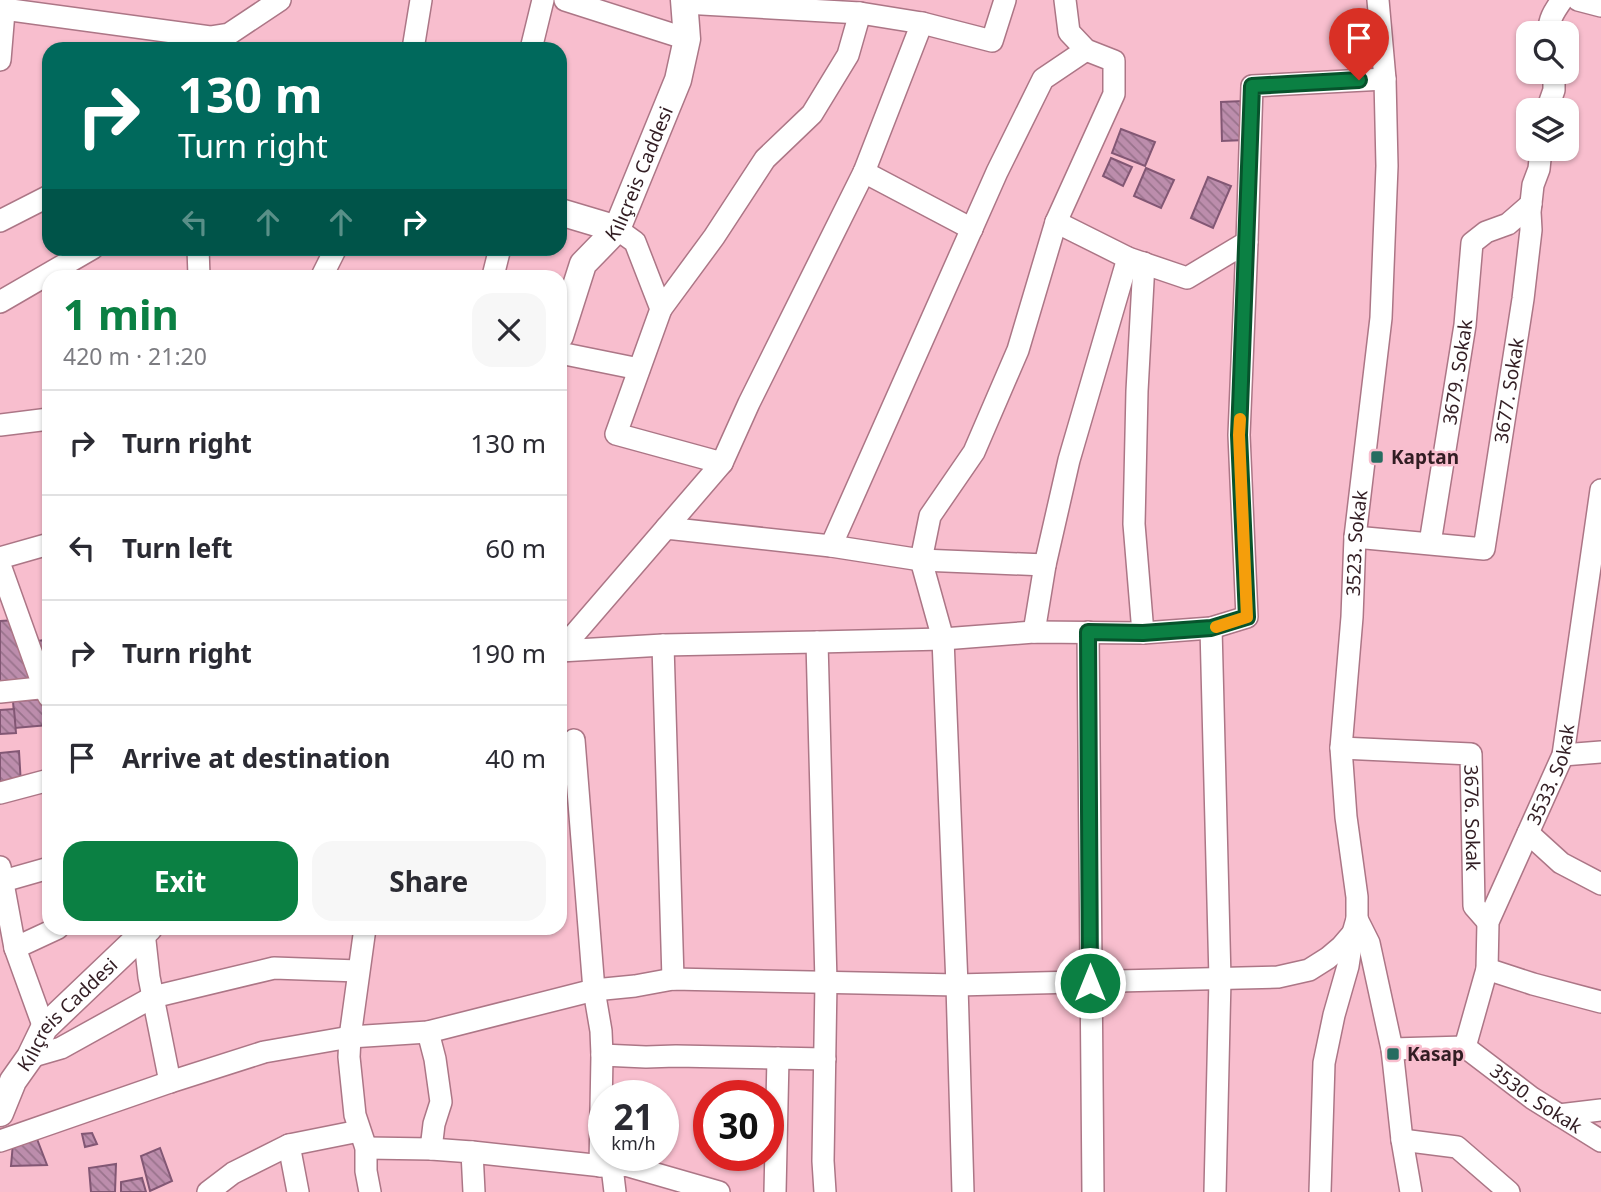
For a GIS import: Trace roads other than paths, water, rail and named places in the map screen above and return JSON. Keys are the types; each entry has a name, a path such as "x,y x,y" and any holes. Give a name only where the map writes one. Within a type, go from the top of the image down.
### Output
{"street":[{"path":"0,60 4,5 211,37 229,34 280,0"},
{"path":"414,42 421,0"},
{"path":"533,42 543,0"},
{"path":"565,0 687,39"},
{"path":"684,1 860,13 922,23 992,41 1005,0"},
{"path":"963,1192 943,639 921,560 930,516 974,452 1018,350 1055,222 1114,94 1114,61 1086,50 1069,32 1065,0"},
{"name":"3523. Sokak","path":"1355,926 1357,897 1346,817 1341,748 1356,537 1381,317 1387,166 1385,79 1378,0"},
{"path":"1551,21 1562,0"},
{"name":"Kılıçreis Caddesi","path":"567,313 583,264 617,229 678,80 687,39 684,1"},
{"path":"722,463 616,434 661,309 714,237 765,159 812,114 848,55 860,13"},
{"path":"567,643 722,463 864,172 922,23"},
{"path":"831,546 997,172 1043,79 1086,50"},
{"path":"567,651 663,645 943,639 1034,632 1143,633 1211,628 1247,617 1239,435 1252,86 1385,79"},
{"name":"3677. Sokak","path":"1430,543 1484,549 1522,309 1533,185 1540,161"},
{"path":"864,172 972,229"},
{"path":"0,221 42,200"},
{"name":"3679. Sokak","path":"1430,543 1465,325 1472,243 1486,232 1508,224 1531,204"},
{"path":"567,214 617,229 635,242 661,309"},
{"path":"1055,222 1136,261 1187,278 1247,242"},
{"path":"55,270 79,256"},
{"path":"1034,632 1045,565 1069,460 1136,261"},
{"path":"1136,261 1134,524 1143,633"},
{"path":"0,302 42,278"},
{"path":"567,354 639,369"},
{"path":"0,425 42,420"},
{"name":"3533. Sokak","path":"1465,1047 1488,969 1488,922 1563,755 1595,583 1601,490"},
{"path":"666,528 831,546 921,560 1045,565"},
{"path":"1356,537 1430,543"},
{"path":"0,558 42,546"},
{"path":"0,565 42,677"},
{"path":"1211,628 1220,979 1215,1192"},
{"path":"1088,632 1093,1192"},
{"path":"817,642 826,982 823,1161 825,1192"},
{"path":"663,645 673,979"},
{"path":"0,692 42,690"},
{"path":"574,740 594,990 601,1031 603,1080"},
{"name":"3676. Sokak","path":"1341,748 1471,754 1474,906 1488,922"},
{"path":"1563,755 1601,752"},
{"path":"0,793 42,782"},
{"path":"1528,833 1562,863 1601,884"},
{"path":"42,869 1,877 9,937 44,1028"},
{"path":"0,1141 264,1052 350,1037 428,1032 594,990 673,979 957,985 1278,977 1309,970 1341,947 1355,926"},
{"path":"1355,926 1369,943 1392,1049 1411,1192"},
{"path":"1320,1192 1324,1063 1355,926"},
{"path":"9,937 42,931"},
{"name":"Kılıçreis Caddesi","path":"0,1113 7,1081 30,1057 44,1028 139,935"},
{"path":"145,935 149,978 170,1082"},
{"path":"364,935 349,1057 355,1115 370,1192"},
{"path":"30,1057 61,1048 153,997 274,968 358,971"},
{"path":"1488,969 1601,1002"},
{"path":"428,1032 441,1102 434,1124 431,1149"},
{"path":"1392,1049 1465,1047"},
{"name":"3530. Sokak","path":"1465,1047 1532,1098 1601,1141"},
{"path":"602,1055 825,1059"},
{"path":"775,1192 778,1058"},
{"path":"1559,1115 1601,1110"},
{"path":"208,1192 233,1173 289,1146 362,1140 588,1164"},
{"path":"1402,1140 1457,1147 1509,1192"},
{"path":"289,1146 298,1192"},
{"path":"472,1152 474,1192"},
{"path":"608,1171 615,1192"},
{"path":"647,1171 719,1192"}],"place":[{"name":"Kaptan","path":"1377,457"},
{"name":"Kasap","path":"1393,1054"}]}
